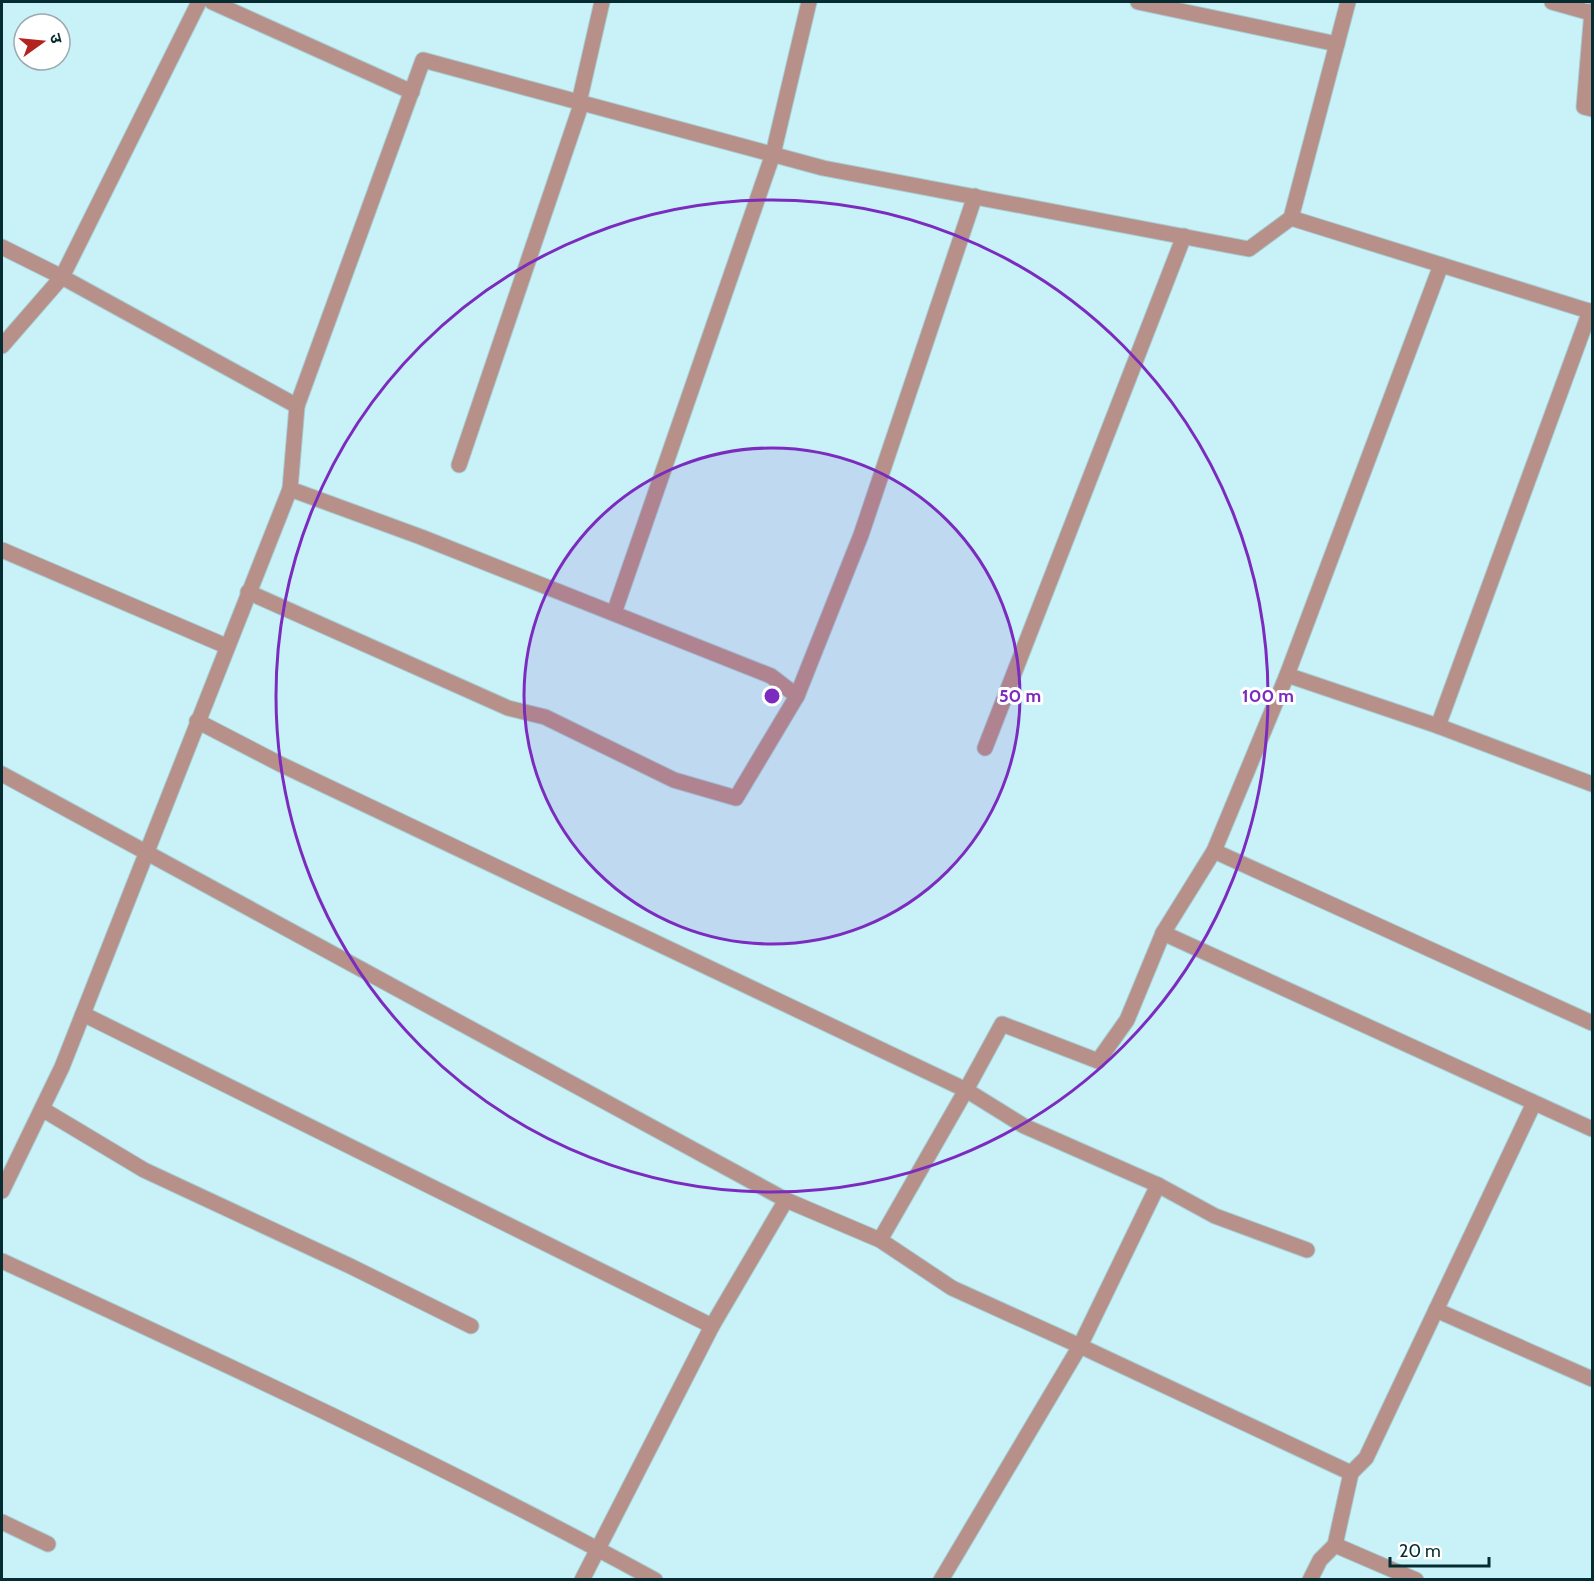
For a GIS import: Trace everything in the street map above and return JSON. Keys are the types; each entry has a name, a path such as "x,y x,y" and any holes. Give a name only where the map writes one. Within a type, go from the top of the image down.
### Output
{"street":[{"path":"2,346 62,277 199,2"},
{"path":"212,2 412,92"},
{"path":"459,465 582,102 580,98 602,2"},
{"path":"614,613 773,154 809,2"},
{"path":"1138,2 1337,44"},
{"path":"2,1190 62,1067 226,646 290,489 297,406 423,60 823,168 1250,249 1291,218 1348,2"},
{"path":"1552,2 1592,12 1584,107 1593,109"},
{"path":"248,592 508,708 545,717 674,780 736,798 797,696 861,535 975,196"},
{"path":"1291,218 1591,311 1438,726"},
{"path":"986,748 1184,236"},
{"path":"2,247 62,277 297,406"},
{"path":"880,1240 1002,1024 1098,1061 1127,1020 1163,933 1214,851 1287,675 1441,265"},
{"path":"290,489 422,537 771,676 797,696"},
{"path":"2,550 226,646"},
{"path":"1287,675 1438,726 1593,784"},
{"path":"197,721 280,764 966,1090 1024,1126 1158,1185 1215,1215 1307,1250"},
{"path":"2,774 786,1200 880,1240 952,1288 1351,1473"},
{"path":"1214,851 1593,1023"},
{"path":"1163,933 1593,1129"},
{"path":"83,1014 712,1326"},
{"path":"1310,1580 1320,1560 1335,1545 1351,1473 1366,1458 1534,1103"},
{"path":"42,1109 144,1170 350,1266 471,1326"},
{"path":"941,1580 1080,1346 1158,1185"},
{"path":"582,1580 712,1326 786,1200"},
{"path":"2,1261 260,1379 597,1548 655,1580"},
{"path":"1436,1310 1593,1379"},
{"path":"2,1522 48,1544"},
{"path":"1335,1545 1416,1580"}]}
